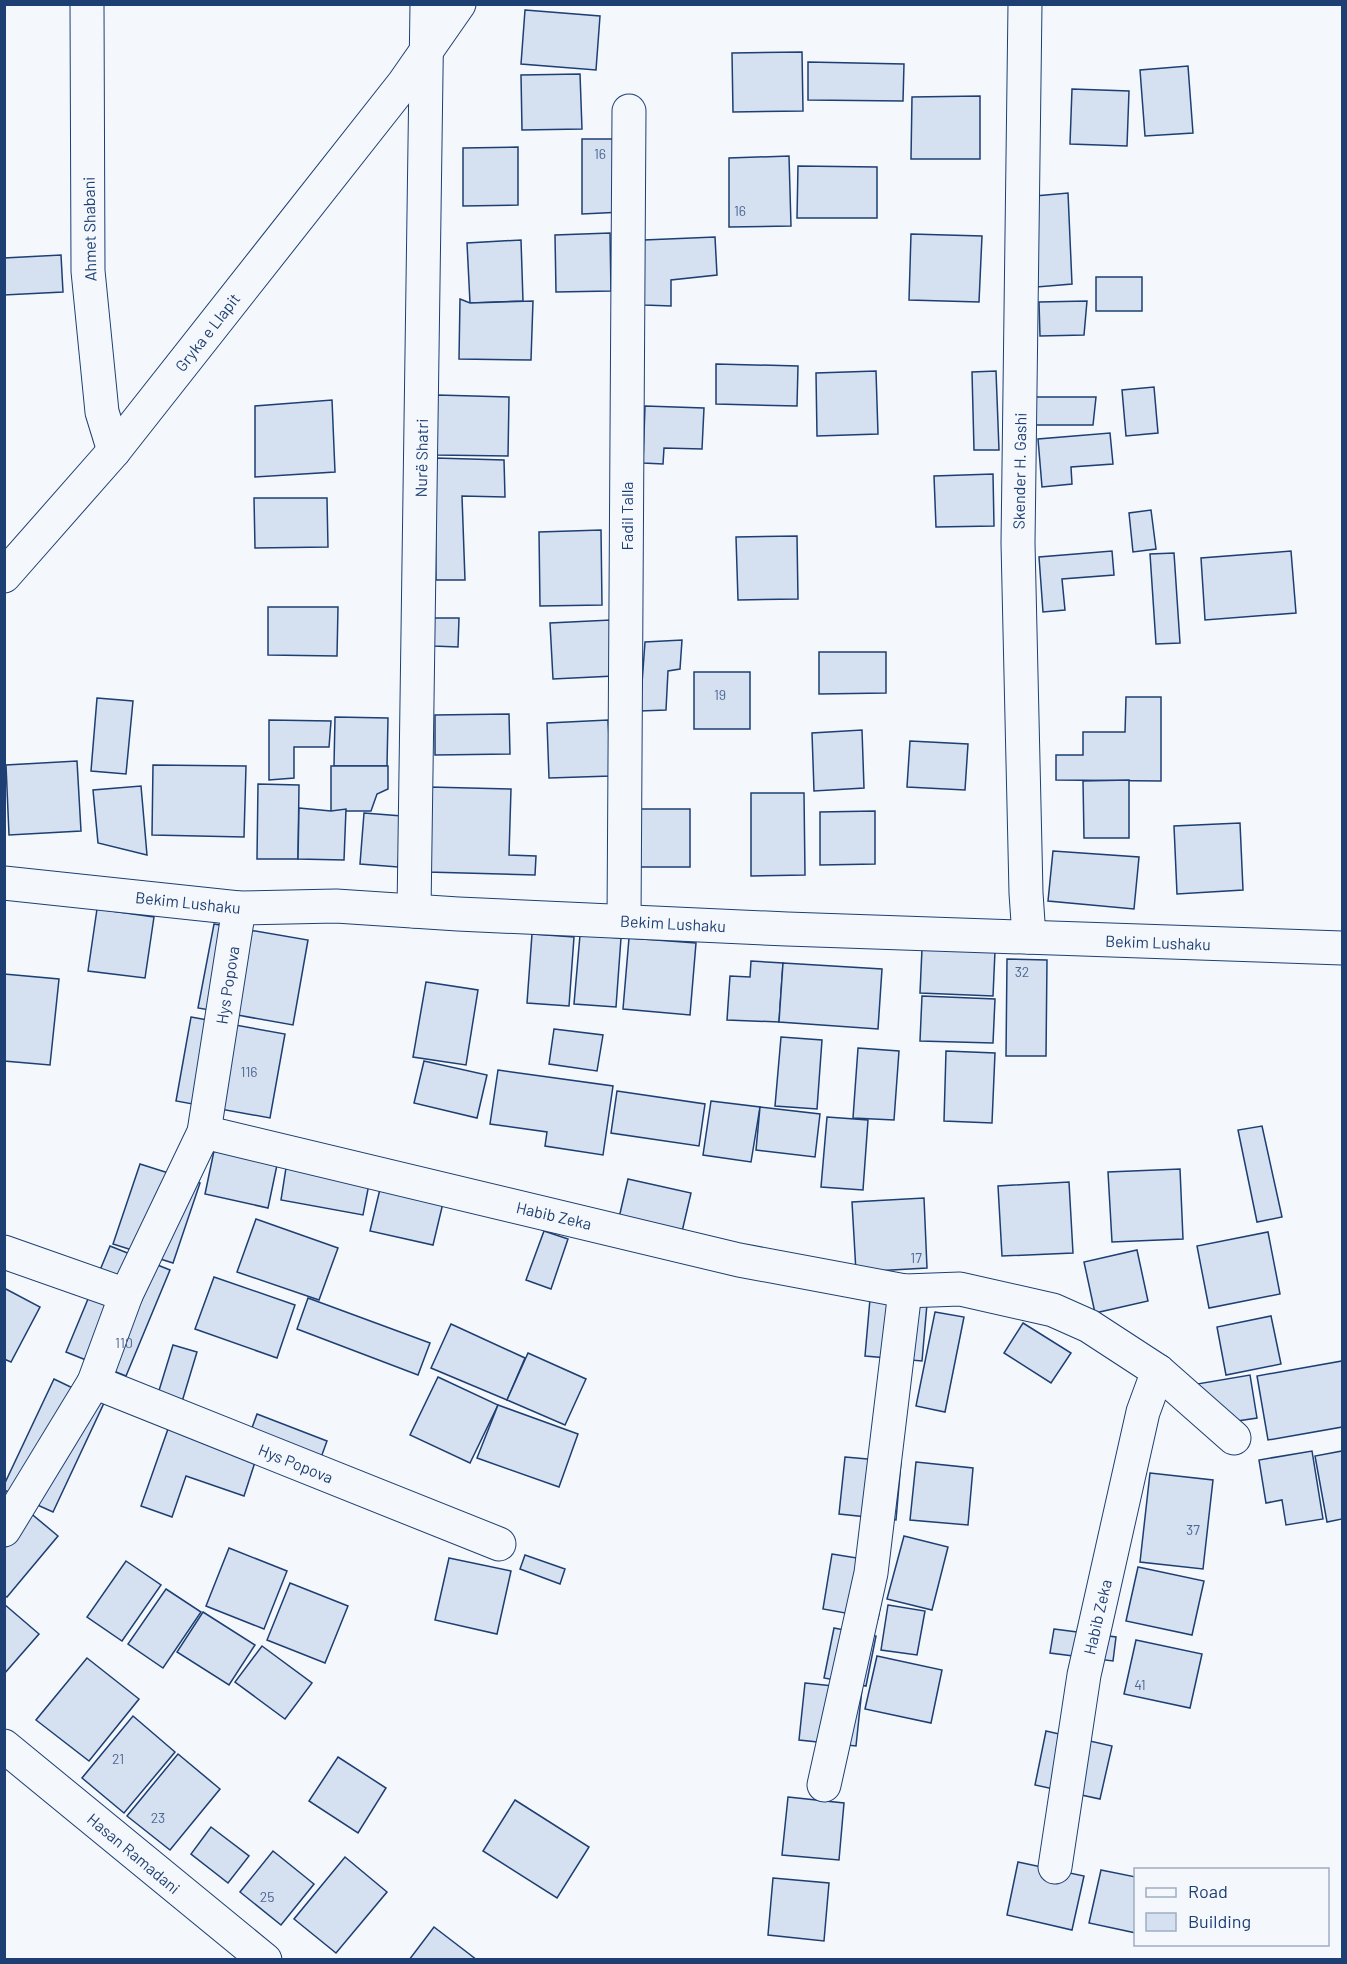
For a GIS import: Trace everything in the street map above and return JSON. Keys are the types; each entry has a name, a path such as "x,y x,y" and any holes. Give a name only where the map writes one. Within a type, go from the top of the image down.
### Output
{"street":[{"name":"Ahmet Shabani","path":"87,4 88,271 102,411 114,451"},
{"path":"404,83 406,4"},
{"name":"Nurë Shatri","path":"414,911 427,4"},
{"name":"Gryka e Llapit","path":"4,576 114,451 404,83 459,4"},
{"name":"Skender H. Gashi","path":"1025,4 1018,543 1029,938"},
{"name":"Fadil Talla","path":"624,921 629,111"},
{"name":"Bekim Lushaku","path":"4,883 239,908 336,906 1029,938 1342,948"},
{"name":"Hys Popova","path":"4,1530 94,1382 126,1295 204,1132 239,908"},
{"name":"Habib Zeka","path":"204,1132 739,1260 905,1291 960,1289 1053,1310 1089,1326 1158,1371 1233,1438"},
{"path":"4,1252 126,1295"},
{"path":"824,1785 871,1573 905,1291"},
{"name":"Habib Zeka","path":"1055,1867 1084,1675 1143,1412 1158,1371"},
{"name":"Hys Popova","path":"94,1382 499,1544"},
{"name":"Hasan Ramadani","path":"4,1746 265,1959"}],"building":[{"path":"525,10 600,16 596,70 521,64"},
{"path":"802,52 803,111 733,112 732,53"},
{"path":"808,62 904,64 903,101 808,100"},
{"path":"1188,66 1193,133 1145,136 1140,70"},
{"path":"580,74 582,129 522,130 521,75"},
{"path":"1072,89 1129,91 1127,146 1070,144"},
{"path":"980,96 980,159 911,159 912,97"},
{"path":"582,139 622,139 623,212 582,214"},
{"path":"518,147 518,205 463,206 463,148"},
{"path":"789,156 791,226 729,227 729,158"},
{"path":"798,166 877,167 877,218 797,218"},
{"path":"1068,193 1072,284 1037,287 1035,196"},
{"path":"610,233 611,291 556,292 555,235"},
{"path":"911,234 982,236 979,302 909,300"},
{"path":"715,237 717,275 671,280 671,306 644,305 644,240"},
{"path":"521,240 523,301 470,303 467,243"},
{"path":"61,255 63,292 4,295 4,258"},
{"path":"1096,277 1142,277 1142,311 1096,311"},
{"path":"460,299 470,303 533,301 531,360 459,359"},
{"path":"1087,301 1084,335 1040,336 1039,302"},
{"path":"716,364 798,366 797,406 716,404"},
{"path":"876,371 878,434 817,436 816,373"},
{"path":"996,371 999,450 974,450 972,372"},
{"path":"1154,387 1158,433 1126,436 1122,390"},
{"path":"437,395 509,397 508,456 436,455"},
{"path":"1033,397 1096,397 1093,425 1033,425"},
{"path":"332,400 335,472 255,477 255,406"},
{"path":"645,406 704,408 702,449 664,448 663,464 643,463"},
{"path":"1110,433 1113,464 1071,467 1072,484 1042,487 1038,439"},
{"path":"435,458 504,460 505,497 462,496 465,580 436,580"},
{"path":"993,474 994,526 936,527 934,476"},
{"path":"254,498 327,498 328,547 255,548"},
{"path":"1151,510 1156,549 1133,552 1129,513"},
{"path":"601,530 602,605 540,606 539,532"},
{"path":"797,536 798,599 738,600 736,537"},
{"path":"1112,551 1114,575 1062,579 1065,610 1043,612 1039,557"},
{"path":"1291,551 1296,613 1205,620 1201,558"},
{"path":"1174,553 1180,643 1156,644 1150,554"},
{"path":"268,607 338,607 337,656 268,655"},
{"path":"433,618 459,618 458,647 433,646"},
{"path":"611,620 614,676 553,679 550,623"},
{"path":"682,640 680,669 668,671 666,710 640,711 645,642"},
{"path":"819,652 886,652 886,693 819,694"},
{"path":"694,672 750,672 750,729 694,729"},
{"path":"1126,697 1161,697 1161,781 1056,780 1056,755 1083,755 1083,732 1125,732"},
{"path":"97,698 133,701 126,774 91,771"},
{"path":"509,714 510,754 435,755 435,715"},
{"path":"335,717 388,718 387,766 334,766"},
{"path":"269,720 331,721 329,747 294,747 294,778 269,780"},
{"path":"608,720 611,776 549,778 547,723"},
{"path":"862,730 864,788 814,791 812,733"},
{"path":"910,741 968,744 965,790 907,787"},
{"path":"77,761 81,831 9,835 6,765"},
{"path":"153,765 246,766 244,837 152,835"},
{"path":"331,766 388,766 388,789 377,794 371,811 331,811"},
{"path":"1129,780 1129,838 1084,838 1083,781"},
{"path":"258,784 299,785 298,859 257,859"},
{"path":"141,786 147,855 98,843 93,790"},
{"path":"429,787 511,789 509,855 536,856 535,875 427,872"},
{"path":"751,793 804,793 805,875 751,876"},
{"path":"299,808 331,811 346,809 344,860 298,859"},
{"path":"634,809 690,809 690,867 634,867"},
{"path":"875,811 875,864 820,865 820,812"},
{"path":"364,813 402,816 398,867 360,864"},
{"path":"1240,823 1243,890 1177,894 1174,826"},
{"path":"1053,851 1139,857 1134,909 1048,901"},
{"path":"97,909 154,917 145,978 88,971"},
{"path":"214,924 308,940 293,1025 198,1008"},
{"path":"532,934 574,937 569,1006 527,1003"},
{"path":"580,935 621,938 616,1007 574,1004"},
{"path":"629,938 696,943 690,1015 623,1009"},
{"path":"922,949 995,951 993,996 920,993"},
{"path":"1007,959 1047,960 1046,1056 1006,1056"},
{"path":"751,961 783,963 779,1022 727,1020 730,976 750,977"},
{"path":"783,963 882,969 878,1029 779,1022"},
{"path":"4,974 59,979 50,1065 4,1061"},
{"path":"426,982 478,990 466,1065 413,1057"},
{"path":"922,996 995,999 993,1043 920,1041"},
{"path":"191,1017 285,1034 270,1118 176,1101"},
{"path":"554,1029 603,1035 597,1071 549,1064"},
{"path":"781,1037 822,1040 817,1109 775,1106"},
{"path":"858,1048 899,1051 894,1120 853,1118"},
{"path":"946,1051 995,1053 992,1123 944,1121"},
{"path":"424,1061 487,1075 477,1118 414,1103"},
{"path":"498,1070 613,1086 603,1155 545,1146 547,1132 490,1124"},
{"path":"617,1091 705,1104 699,1146 611,1133"},
{"path":"711,1101 760,1107 751,1162 703,1155"},
{"path":"760,1107 820,1114 815,1157 756,1150"},
{"path":"827,1117 868,1120 863,1190 821,1187"},
{"path":"1262,1126 1282,1217 1257,1222 1238,1130"},
{"path":"214,1151 277,1165 268,1208 205,1194"},
{"path":"140,1164 200,1183 173,1263 113,1244"},
{"path":"286,1168 369,1184 363,1215 281,1200"},
{"path":"1180,1169 1183,1239 1112,1242 1108,1172"},
{"path":"628,1179 691,1193 681,1236 618,1222"},
{"path":"1069,1182 1073,1253 1002,1256 998,1186"},
{"path":"380,1189 443,1203 433,1245 370,1231"},
{"path":"924,1198 927,1268 856,1272 852,1202"},
{"path":"256,1219 338,1248 319,1300 237,1272"},
{"path":"544,1231 568,1239 551,1289 526,1280"},
{"path":"1268,1232 1280,1294 1209,1308 1197,1246"},
{"path":"110,1246 170,1270 126,1376 66,1352"},
{"path":"1137,1250 1148,1301 1095,1313 1084,1262"},
{"path":"214,1277 295,1305 277,1358 195,1329"},
{"path":"4,1288 40,1307 11,1362 4,1359"},
{"path":"308,1298 430,1343 418,1375 297,1329"},
{"path":"870,1299 927,1304 922,1361 865,1356"},
{"path":"935,1312 964,1317 945,1412 916,1406"},
{"path":"1271,1316 1281,1364 1226,1375 1217,1327"},
{"path":"1023,1323 1071,1353 1051,1383 1004,1353"},
{"path":"451,1324 525,1358 507,1400 431,1368"},
{"path":"173,1345 197,1352 181,1405 157,1397"},
{"path":"528,1353 586,1379 565,1425 507,1400"},
{"path":"1342,1361 1342,1427 1268,1440 1257,1376"},
{"path":"1250,1375 1257,1418 1204,1426 1197,1384"},
{"path":"438,1377 498,1405 470,1463 410,1435"},
{"path":"54,1379 104,1403 53,1512 4,1490 4,1485"},
{"path":"498,1405 578,1434 559,1487 477,1458"},
{"path":"257,1414 327,1441 319,1463 249,1436"},
{"path":"168,1429 256,1459 244,1496 186,1476 172,1517 141,1506"},
{"path":"1312,1451 1323,1519 1286,1525 1282,1500 1266,1503 1259,1460"},
{"path":"1342,1451 1342,1519 1327,1522 1315,1456"},
{"path":"845,1457 901,1462 896,1520 839,1514"},
{"path":"916,1462 973,1468 968,1525 910,1520"},
{"path":"1150,1473 1213,1480 1203,1569 1140,1562"},
{"path":"16,1501 58,1536 7,1597 4,1595 4,1515"},
{"path":"904,1536 948,1547 932,1610 887,1599"},
{"path":"229,1548 287,1571 264,1629 206,1606"},
{"path":"832,1554 888,1563 878,1619 823,1609"},
{"path":"525,1555 565,1569 560,1584 520,1569"},
{"path":"449,1558 511,1571 497,1634 435,1620"},
{"path":"126,1561 161,1585 122,1641 87,1617"},
{"path":"1138,1567 1204,1581 1192,1635 1126,1621"},
{"path":"290,1583 348,1606 325,1663 267,1640"},
{"path":"166,1589 201,1612 163,1668 128,1644"},
{"path":"4,1604 39,1634 4,1674"},
{"path":"888,1605 925,1611 917,1655 881,1650"},
{"path":"203,1612 255,1645 229,1685 177,1652"},
{"path":"834,1628 876,1636 866,1686 824,1678"},
{"path":"1054,1629 1116,1637 1113,1661 1050,1653"},
{"path":"1136,1640 1202,1654 1190,1708 1124,1694"},
{"path":"262,1646 312,1683 285,1719 235,1682"},
{"path":"877,1656 942,1670 931,1723 865,1709"},
{"path":"87,1658 139,1699 89,1761 36,1720"},
{"path":"805,1683 862,1689 856,1746 799,1740"},
{"path":"133,1716 175,1752 124,1813 82,1778"},
{"path":"1046,1731 1112,1746 1100,1799 1035,1785"},
{"path":"178,1754 220,1789 170,1850 127,1816"},
{"path":"338,1757 386,1788 358,1833 309,1801"},
{"path":"788,1797 844,1803 839,1860 782,1855"},
{"path":"515,1800 589,1847 557,1898 483,1851"},
{"path":"211,1827 249,1856 228,1883 191,1854"},
{"path":"273,1851 314,1884 281,1925 240,1892"},
{"path":"345,1857 387,1892 336,1953 294,1919"},
{"path":"1018,1862 1084,1876 1072,1930 1007,1915"},
{"path":"1101,1870 1134,1877 1134,1933 1089,1923"},
{"path":"773,1878 829,1883 824,1941 768,1935"},
{"path":"434,1927 477,1960 409,1960"}]}
